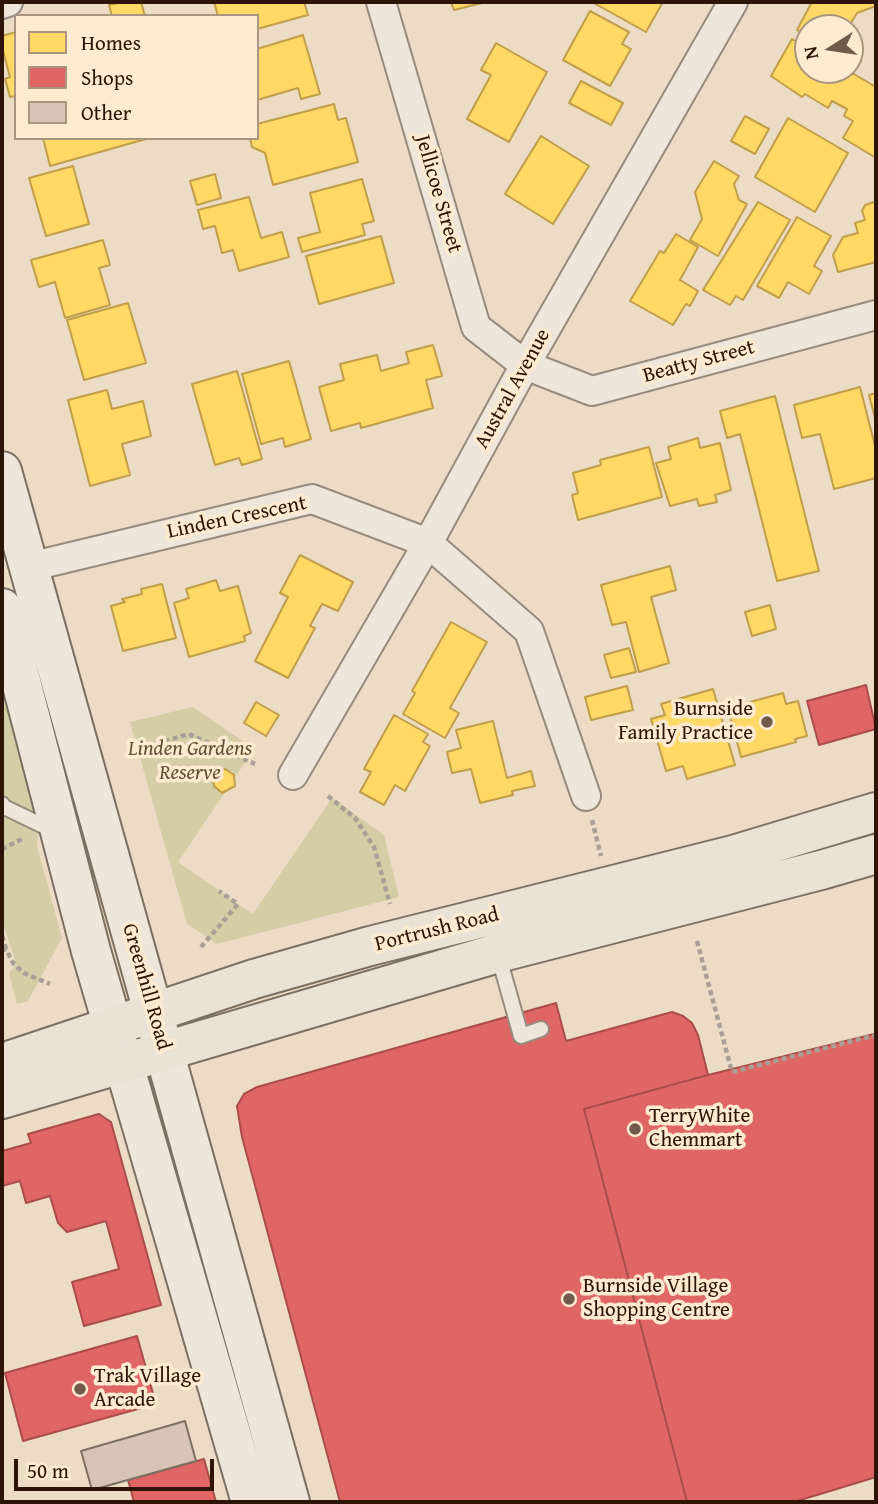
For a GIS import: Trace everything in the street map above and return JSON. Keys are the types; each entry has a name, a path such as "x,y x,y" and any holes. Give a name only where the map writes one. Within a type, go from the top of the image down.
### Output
{"highway":[{"name":"Portrush Road","path":"2,1063 254,979 357,950 733,855 876,813"},
{"name":"Portrush Road","path":"2,1100 498,953 876,854"}],"main road":[{"name":"Greenhill Road","path":"2,471 8,515 29,567 290,1502"},
{"name":"Greenhill Road","path":"2,608 7,658 42,836 113,1026 251,1502"}],"street":[{"path":"2,4 8,2"},
{"name":"Jellicoe Street","path":"381,2 476,327 525,365"},
{"name":"Austral Avenue","path":"293,775 428,543 525,365 733,2"},
{"name":"Beatty Street","path":"525,365 592,391 876,315"},
{"name":"Linden Crescent","path":"29,567 312,499 428,543 529,631 586,796"}],"lane":[{"path":"2,804 42,836"},
{"path":"498,953 521,1035 541,1029"}],"path":[{"path":"132,751 189,734 255,764"},
{"path":"328,796 355,818 374,847 390,904"},
{"path":"586,796 609,887"},
{"path":"2,849 42,836"},
{"path":"201,947 238,904 219,891"},
{"path":"2,936 4,950 13,963 24,973 50,984"},
{"path":"697,941 732,1072 876,1035"}],"green space":[{"path":"2,655 39,811 37,846 62,938 28,1001 17,1004 9,973 16,964 2,919"},
{"name":"Linden Gardens Reserve","path":"193,707 254,749 178,862 253,914 332,798 384,835 399,897 217,944 187,924 130,722"}],"building: Homes":[{"path":"141,2 144,14 111,14 109,5"},
{"path":"214,2 304,2 308,15 259,28 259,14 217,14"},
{"path":"451,2 486,2 454,10"},
{"path":"592,2 663,2 646,32"},
{"path":"812,2 876,2 876,6 856,14 806,14"},
{"path":"590,11 629,32 622,44 631,49 610,86 563,60"},
{"path":"14,33 14,96 10,97 5,79 10,77 2,47 2,36"},
{"path":"303,35 320,94 301,99 298,88 259,99 259,48"},
{"path":"792,39 794,84 864,84 864,80 876,87 876,158 843,138 853,121 844,116 847,109 832,101 828,108 805,94 802,97 771,76"},
{"path":"496,43 547,72 509,142 467,119 491,75 481,70"},
{"path":"581,81 623,103 611,125 569,103"},
{"path":"334,104 338,120 346,118 358,162 273,185 265,153 252,147 250,140 259,140 259,123"},
{"path":"745,116 769,129 755,154 731,141"},
{"path":"788,118 848,153 815,212 755,177"},
{"path":"541,136 589,166 553,224 505,194"},
{"path":"44,140 142,140 50,166"},
{"path":"714,161 739,176 734,184 739,200 747,204 718,256 690,240 702,219 695,192"},
{"path":"73,166 89,224 46,236 29,178"},
{"path":"215,174 221,198 197,205 190,181"},
{"path":"362,179 374,221 362,224 365,235 302,252 298,238 320,232 310,193"},
{"path":"249,197 261,238 282,232 289,257 239,271 233,250 222,253 215,226 203,229 198,210"},
{"path":"758,202 790,220 743,300 736,296 730,305 703,290"},
{"path":"874,202 876,262 838,272 833,255 843,237 858,233 855,223 865,220 862,211 865,205"},
{"path":"797,217 831,236 814,266 822,271 809,294 788,282 779,298 757,286"},
{"path":"676,234 698,247 680,280 698,291 690,306 686,304 673,325 630,301 660,251 664,253"},
{"path":"381,236 394,283 319,304 306,256"},
{"path":"103,240 110,265 99,268 110,305 65,318 55,282 39,287 31,260"},
{"path":"128,303 146,363 84,380 67,320"},
{"path":"433,345 442,376 426,380 433,408 361,428 360,423 331,431 319,387 344,380 340,364 377,355 381,371 409,363 406,352"},
{"path":"289,361 311,439 285,447 283,438 261,444 242,374"},
{"path":"237,371 262,459 242,465 239,458 215,465 192,384"},
{"path":"860,387 876,450 876,478 834,489 820,434 802,438 794,405"},
{"path":"107,390 112,409 143,401 151,436 122,444 130,475 90,486 68,400"},
{"path":"876,393 876,422 869,395"},
{"path":"775,396 819,571 777,581 740,434 727,438 720,411"},
{"path":"698,438 700,448 720,443 731,490 715,495 717,502 699,506 697,499 670,506 656,463 671,459 668,447"},
{"path":"649,447 662,497 578,520 572,495 578,493 573,473 601,465 600,460"},
{"path":"300,555 353,582 338,611 322,604 310,626 315,628 288,678 255,661 288,597 280,593"},
{"path":"670,566 676,590 651,597 669,663 639,672 626,622 612,625 601,585"},
{"path":"216,580 220,591 238,586 251,633 244,636 245,641 189,657 174,603 189,598 186,589"},
{"path":"162,584 176,638 123,651 111,606 125,602 122,599 142,594 141,589"},
{"path":"770,605 776,629 752,636 745,612"},
{"path":"451,622 487,642 450,708 459,713 445,738 403,714 415,693 412,691"},
{"path":"629,648 636,672 611,678 604,655"},
{"path":"627,686 633,710 591,720 585,697"},
{"path":"713,689 735,765 687,779 683,766 666,771 651,719 665,715 661,704"},
{"name":"Burnside Family Practice","path":"783,693 786,704 798,701 807,736 795,739 796,742 741,757 728,708"},
{"path":"256,702 279,715 266,736 244,723"},
{"path":"394,715 428,734 423,742 430,746 405,791 395,785 384,805 360,792 371,772 364,769"},
{"path":"493,721 507,778 531,771 535,786 512,791 513,795 480,803 471,769 452,773 447,752 461,748 456,730"},
{"path":"225,769 234,775 235,786 222,793 214,786 213,775"}],"building: Shops":[{"path":"866,685 876,729 819,745 807,701"},
{"path":"556,1003 566,1041 672,1012 692,1023 698,1035 708,1075 584,1109 687,1502 340,1502 242,1137 237,1106 244,1094 257,1087"},
{"path":"874,1034 876,1477 794,1502 687,1502 584,1109"},
{"path":"99,1114 111,1122 161,1305 84,1326 72,1282 119,1269 106,1221 67,1232 58,1223 50,1196 26,1203 20,1181 2,1186 2,1151 31,1143 28,1134"},
{"name":"Trak Village Arcade","path":"137,1336 156,1404 23,1441 5,1373"},
{"path":"204,1459 216,1502 134,1502 128,1480"}],"building: Other":[{"path":"185,1421 196,1461 92,1490 81,1451"}],"place":[{"name":"Burnside Family Practice","path":"767,722"},
{"name":"TerryWhite Chemmart","path":"635,1129"},
{"name":"Burnside Village Shopping Centre","path":"569,1299"},
{"name":"Trak Village Arcade","path":"80,1389"}]}
